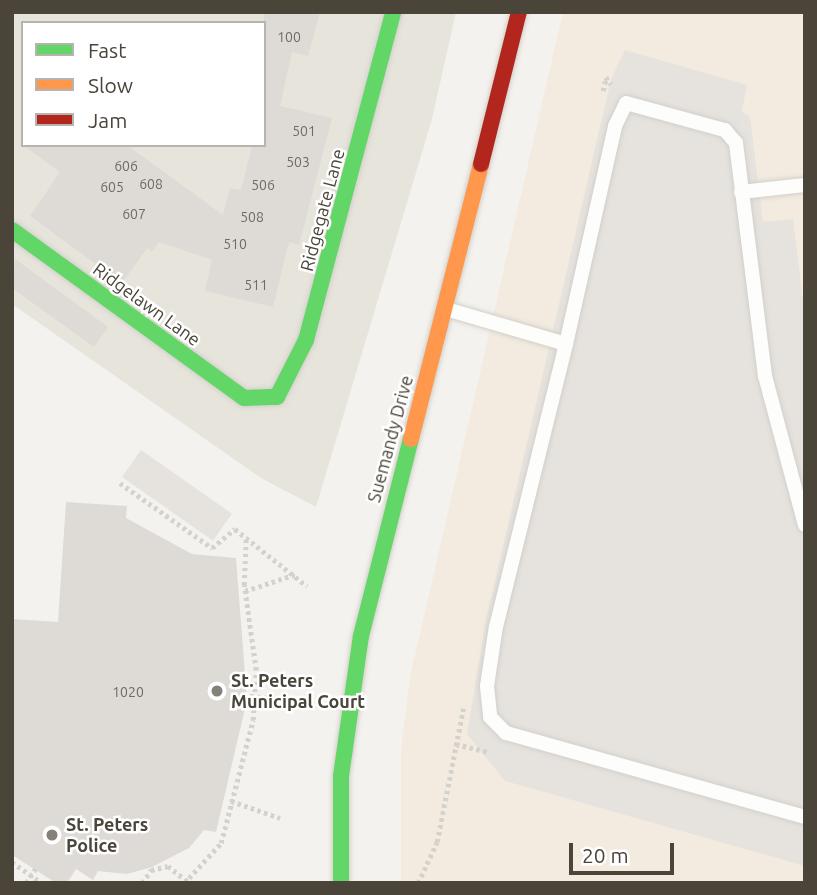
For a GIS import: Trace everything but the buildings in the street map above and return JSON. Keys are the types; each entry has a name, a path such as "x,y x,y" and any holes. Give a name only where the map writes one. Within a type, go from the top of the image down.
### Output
{"street":[{"name":"Ridgegate Lane","path":"263,402 277,397 306,340 393,12"},
{"name":"Suemandy Drive","path":"341,883 347,714 519,12"},
{"name":"Ridgelawn Lane","path":"12,230 244,398 263,402"}],"lane":[{"path":"805,525 765,376 736,143 725,130 626,103 615,126 566,344 496,626 487,686 490,717 506,733 805,817"},
{"path":"741,192 805,185"},
{"path":"445,309 566,344"}],"path":[{"path":"120,483 212,548 230,529 246,537 296,573 307,586"},
{"path":"142,883 162,866 190,880 220,843 255,696 245,590 246,537"},
{"path":"245,590 296,573"},
{"path":"243,695 288,700"},
{"path":"231,801 280,818"},
{"path":"12,862 42,883"},
{"path":"26,883 35,869"}],"shaded area":[{"path":"12,12 456,12 432,119 316,507 261,478 12,304"},
{"path":"563,12 805,12 805,883 401,883 401,748 410,677"},
{"path":"625,50 747,85 742,111 750,117 763,222 793,219 805,317 805,866 505,781 467,734 486,620 611,79"},
{"path":"141,450 232,514 213,541 122,477"}],"traffic: fast":[{"path":"12,230 244,398 277,397 306,340 393,12"},
{"path":"341,883 341,776 361,636 411,439"}],"traffic: slow":[{"path":"411,439 481,164"}],"traffic: jam":[{"path":"481,164 519,12"}],"place":[{"name":"St. Peters Municipal Court","path":"217,691"},
{"name":"St. Peters Police","path":"52,835"}]}
